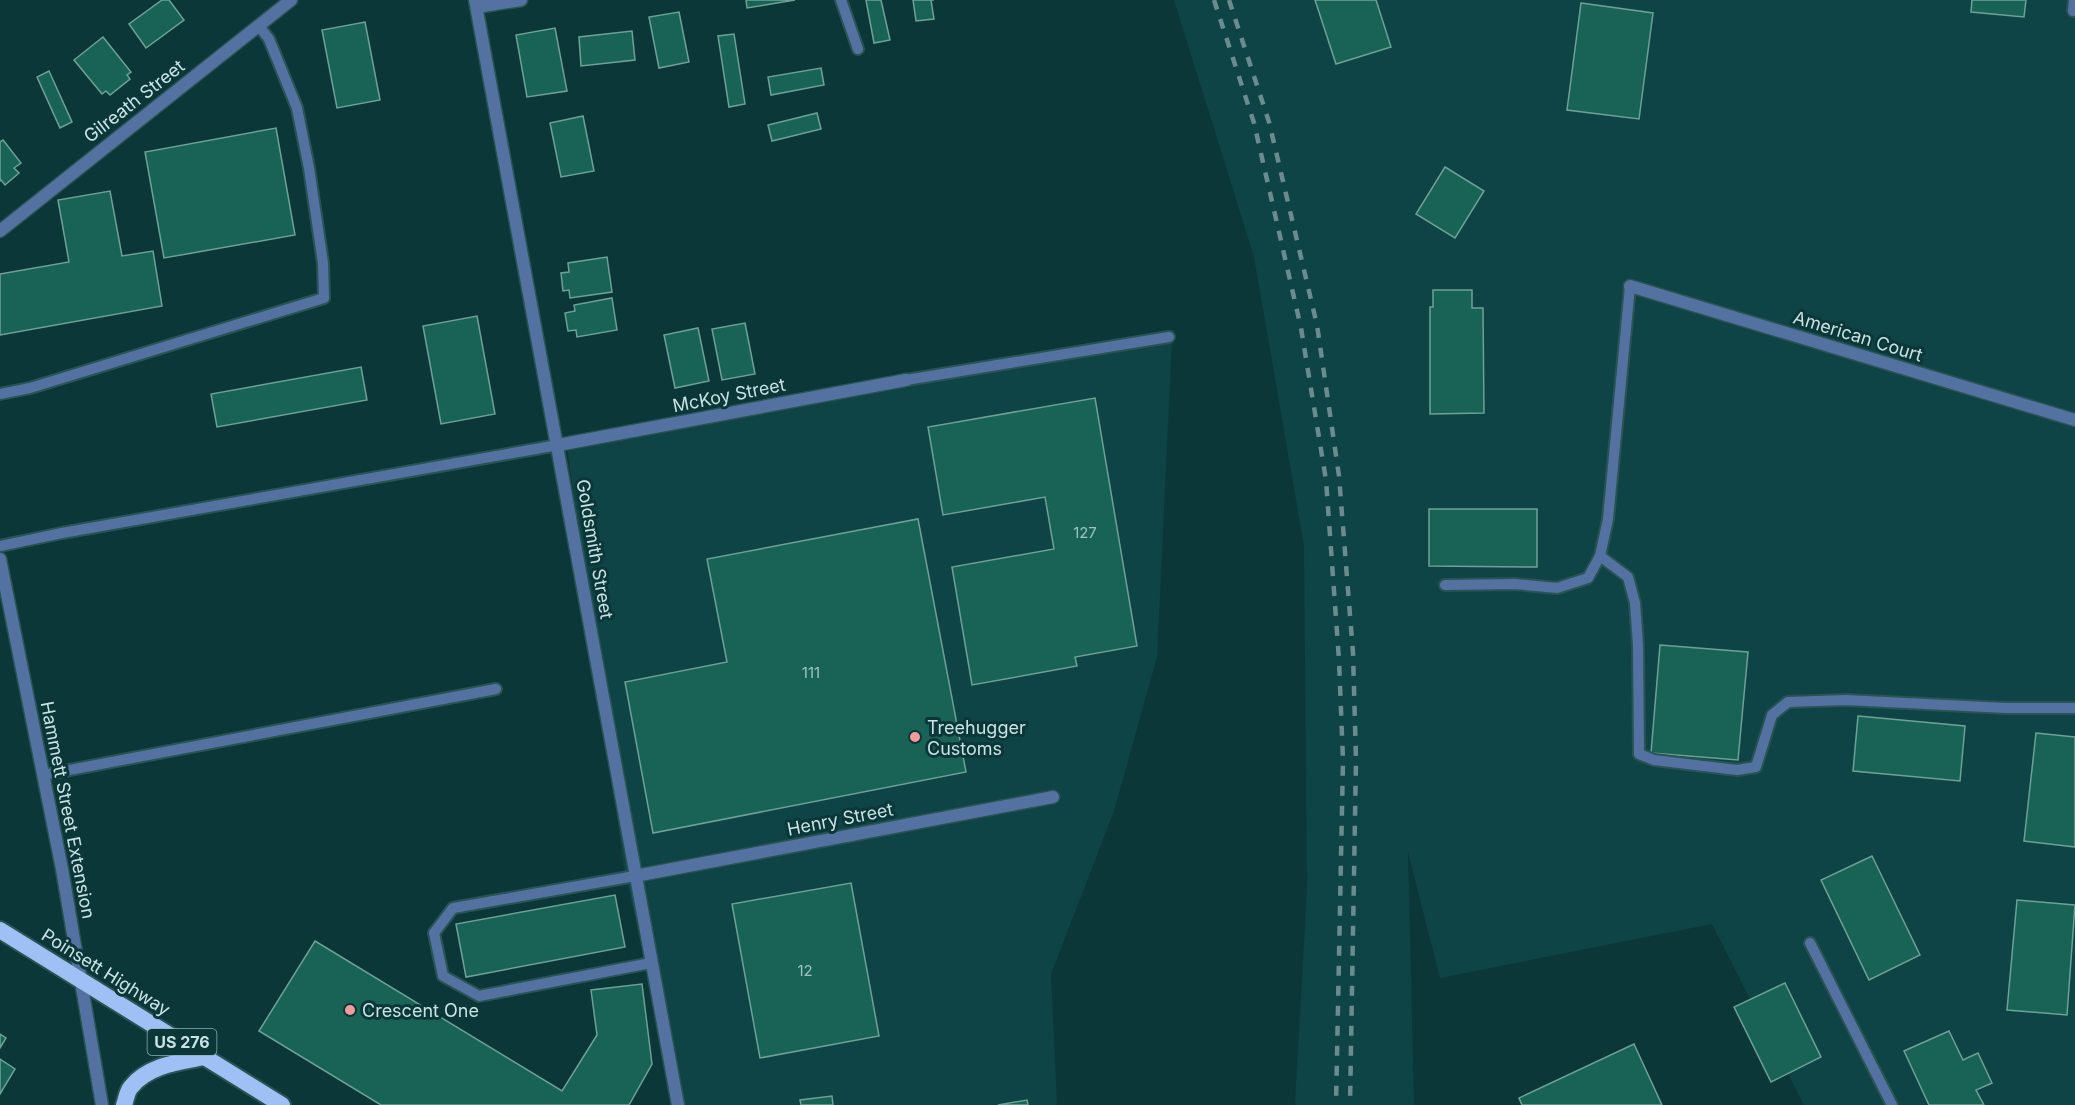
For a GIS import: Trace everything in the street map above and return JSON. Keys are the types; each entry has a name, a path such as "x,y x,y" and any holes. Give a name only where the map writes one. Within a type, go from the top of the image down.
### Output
{"highway":[{"name":"Poinsett Highway","path":"0,931 282,1105"},
{"path":"124,1105 130,1088 147,1074 165,1066 205,1057"}],"street":[{"name":"Gilreath Street","path":"0,231 291,0"},
{"path":"476,4 521,0"},
{"name":"Goldsmith Street","path":"476,4 558,445 634,876 678,1105"},
{"name":"American Court","path":"1630,286 2075,420"},
{"name":"McKoy Street","path":"558,445 906,380"},
{"name":"Hammett Street Extension","path":"0,559 82,980 102,1105"},
{"name":"Henry Street","path":"634,876 1053,797"}],"lane":[{"path":"841,0 858,49"},
{"path":"0,394 30,388 324,298 323,263 309,168 297,108 269,39 259,26"},
{"path":"1445,585 1515,584 1557,588 1588,578 1600,556 1608,519 1630,286"},
{"path":"906,380 1169,337"},
{"path":"0,546 558,445"},
{"path":"1600,556 1628,577 1635,603 1638,645 1639,754 1654,760 1737,770 1756,767 1772,715 1788,702 1846,700 2006,708 2075,708"},
{"path":"43,775 496,689"},
{"path":"634,876 453,908 434,933 443,976 479,996 651,963"},
{"path":"1810,944 1892,1105"}],"shaded area":[{"path":"1174,0 2075,0 2075,1105 1804,1105 1712,924 1440,978 1408,852 1414,1105 1295,1105 1307,889 1304,546 1254,257"},
{"path":"1172,340 1157,657 1114,811 1051,974 1057,1105 678,1105 624,869 567,445"}],"building":[{"path":"162,0 169,0 184,20 146,48 129,24"},
{"path":"746,0 795,0 747,8"},
{"path":"866,0 881,0 890,40 874,43"},
{"path":"913,0 931,0 934,19 916,21"},
{"path":"1315,0 1376,0 1391,47 1336,64"},
{"path":"1972,0 2026,0 2024,17 1971,12"},
{"path":"1581,3 1653,13 1639,119 1567,110"},
{"path":"679,12 689,62 659,68 649,17"},
{"path":"365,22 380,100 337,108 322,30"},
{"path":"555,28 567,91 527,97 516,35"},
{"path":"632,31 635,60 581,66 579,37"},
{"path":"734,34 745,104 729,107 718,36"},
{"path":"103,37 131,72 127,75 130,79 110,95 106,91 102,94 74,60"},
{"path":"821,68 824,85 771,95 768,77"},
{"path":"49,71 72,122 60,128 37,77"},
{"path":"817,113 821,129 772,141 768,125"},
{"path":"583,116 594,171 561,177 550,123"},
{"path":"276,128 295,235 164,258 145,152"},
{"path":"3,140 21,163 14,168 19,173 5,185 0,181 0,142"},
{"path":"1445,167 1484,191 1455,238 1416,214"},
{"path":"110,191 122,256 153,251 162,306 0,335 0,274 69,262 58,200"},
{"path":"607,257 612,292 570,298 569,290 563,291 561,273 569,272 568,263"},
{"path":"1433,290 1472,290 1472,308 1483,308 1484,413 1430,414 1430,307 1433,307"},
{"path":"612,298 617,330 577,337 576,330 568,331 565,313 575,311 574,305"},
{"path":"477,316 495,414 441,424 423,326"},
{"path":"745,323 755,374 722,380 712,329"},
{"path":"698,328 709,381 675,388 664,335"},
{"path":"361,367 367,400 217,427 211,394"},
{"path":"1095,398 1137,646 1075,657 1077,666 972,685 952,567 1054,549 1045,497 943,515 928,427"},
{"path":"1429,509 1537,509 1537,567 1429,566"},
{"path":"918,519 966,772 653,833 625,682 727,662 707,559"},
{"path":"1660,645 1748,652 1738,760 1651,753"},
{"path":"1858,716 1965,726 1960,781 1853,771"},
{"path":"2036,733 2075,737 2075,847 2024,841"},
{"path":"1872,856 1920,955 1869,980 1821,880"},
{"path":"851,883 879,1036 760,1058 732,904"},
{"path":"615,895 625,947 466,977 456,924"},
{"path":"2017,900 2075,905 2067,1015 2007,1010"},
{"name":"Crescent One","path":"315,941 562,1091 597,1035 591,990 642,984 652,1064 629,1105 381,1105 259,1031"},
{"path":"1785,983 1821,1057 1771,1082 1734,1007"},
{"path":"1949,1031 1963,1060 1978,1053 1992,1083 1976,1090 1984,1105 1929,1105 1904,1051"},
{"path":"0,1034 6,1038 0,1048"},
{"path":"1634,1044 1662,1105 1522,1105 1519,1098"},
{"path":"0,1059 15,1069 0,1094"},
{"path":"832,1096 833,1105 801,1105 800,1100"},
{"path":"1027,1100 1028,1105 998,1105"}],"railway":[{"path":"1214,0 1254,123 1301,328 1326,480 1339,660 1343,760 1336,1105"},
{"path":"1229,0 1269,122 1317,325 1339,476 1353,653 1356,760 1350,1105"}],"place":[{"name":"Treehugger Customs","path":"915,737"},
{"name":"Crescent One","path":"350,1010"}]}
